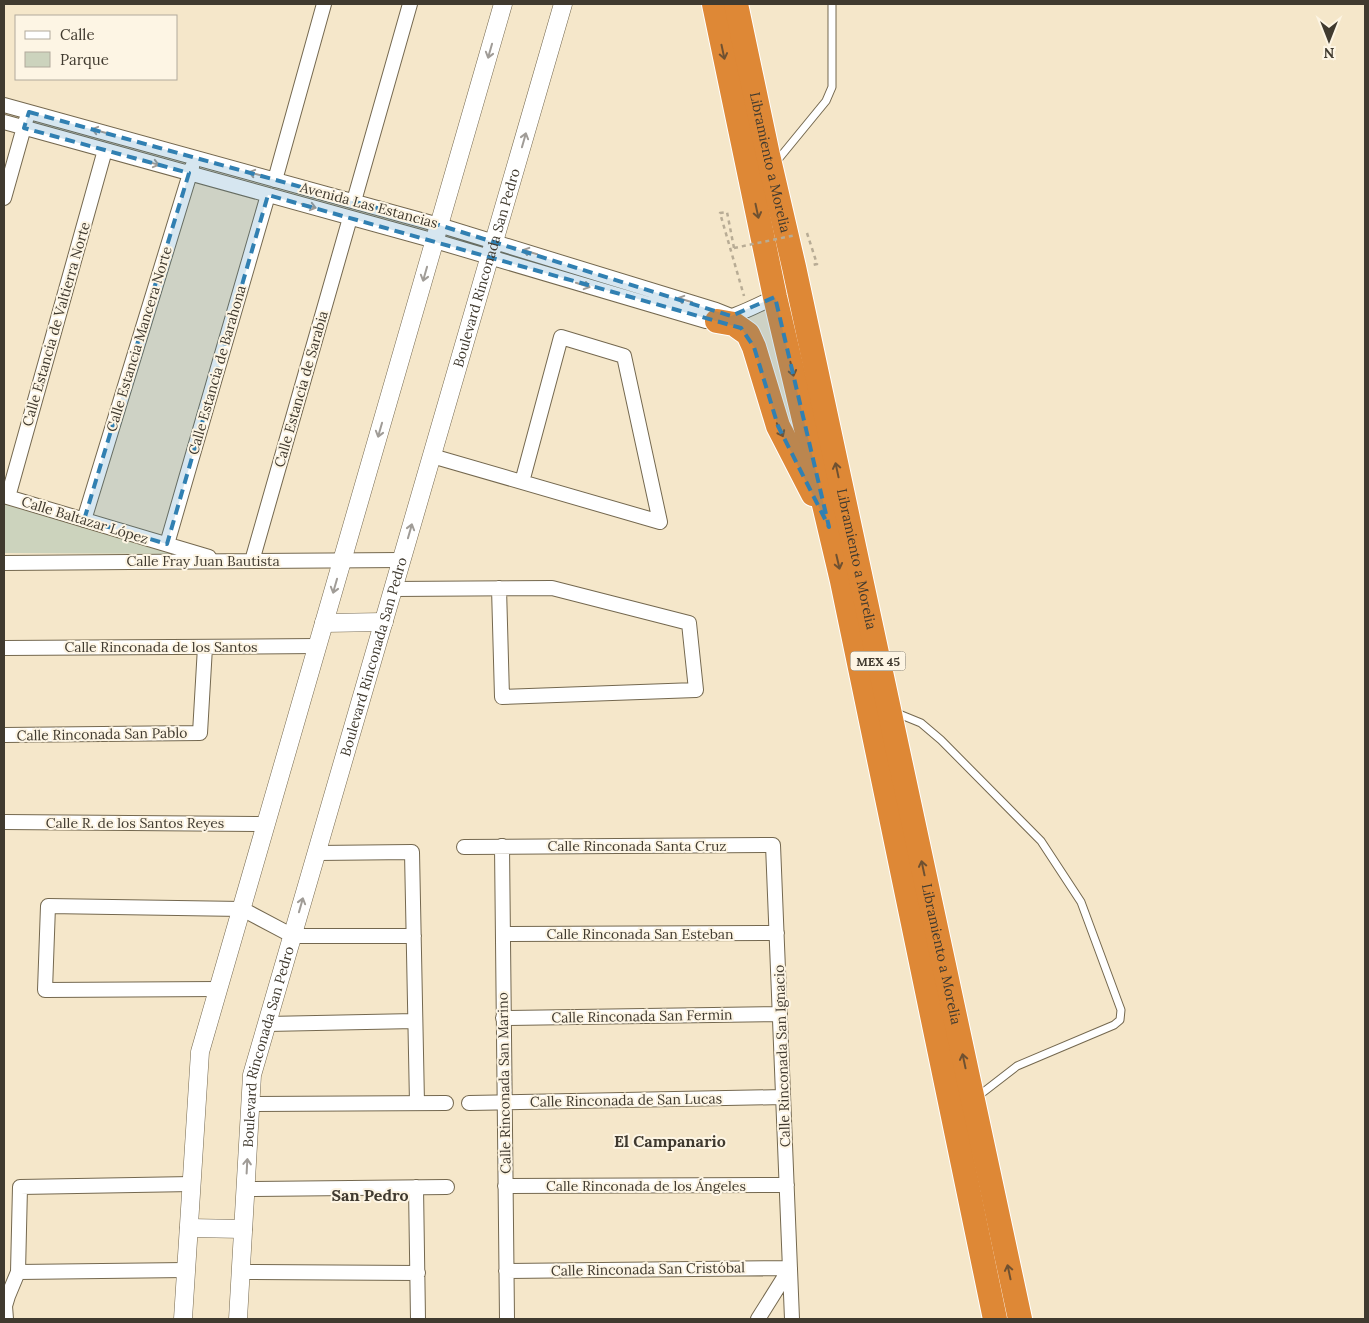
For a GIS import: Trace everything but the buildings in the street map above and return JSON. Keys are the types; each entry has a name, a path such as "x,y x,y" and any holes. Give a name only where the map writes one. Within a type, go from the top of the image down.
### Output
{"highway":[{"name":"Libramiento a Morelia","path":"714,4 776,297 842,581 994,1319"},
{"name":"Libramiento a Morelia","path":"736,4 1020,1319"},
{"path":"724,318 748,334 754,347 778,426 830,527"}],"street":[{"path":"275,180 324,4"},
{"path":"354,201 410,4"},
{"path":"182,1319 200,1052 503,4"},
{"name":"Boulevard Rinconada San Pedro","path":"238,1319 252,1075 563,4"},
{"name":"Avenida Las Estancias","path":"4,105 354,201 437,233 492,249 706,321 724,318 776,297"},
{"path":"4,198 29,112"},
{"name":"Avenida Las Estancias","path":"4,122 350,218 437,233"},
{"name":"Calle Estancia de Valtierra Norte","path":"6,497 105,150"},
{"name":"Calle Estancia Mancera Norte","path":"84,520 194,157"},
{"name":"Calle Estancia de Barahona","path":"166,544 268,195"},
{"name":"Calle Estancia de Sarabia","path":"252,561 350,218"},
{"path":"432,456 660,522 624,356 561,337 522,482"},
{"name":"Calle Baltazar López","path":"6,497 225,561"},
{"name":"Calle Fray Juan Bautista","path":"4,563 402,560"},
{"path":"393,589 499,588 552,588 689,623 696,690 502,696 499,588"},
{"path":"324,623 384,622"},
{"name":"Calle Rinconada de los Santos","path":"4,648 318,646"},
{"name":"Calle Rinconada San Pablo","path":"4,735 200,733 205,647"},
{"name":"Calle R. de los Santos Reyes","path":"4,822 266,824"},
{"name":"Calle Rinconada Santa Cruz","path":"464,847 773,845"},
{"name":"Calle Rinconada San Ignacio","path":"773,845 792,1319"},
{"name":"Calle Rinconada San Marino","path":"502,846 507,1319"},
{"path":"317,853 412,852 417,1103"},
{"path":"218,990 45,990 48,906 242,909 292,936 414,936"},
{"name":"Calle Rinconada San Esteban","path":"503,934 777,933"},
{"name":"Calle Rinconada San Fermin","path":"504,1018 780,1014"},
{"path":"267,1024 416,1021"},
{"name":"Calle Rinconada de San Lucas","path":"469,1102 783,1097"},
{"path":"251,1104 446,1103"},
{"path":"6,1319 5,1306 18,1272 20,1187 192,1184"},
{"name":"Calle Rinconada de los Ángeles","path":"505,1186 787,1185"},
{"path":"416,1187 418,1319"},
{"path":"246,1188 447,1187"},
{"path":"189,1228 243,1229"},
{"path":"758,1319 790,1268"},
{"name":"Calle Rinconada San Cristóbal","path":"506,1271 790,1268"},
{"path":"18,1272 186,1270"},
{"path":"240,1272 418,1273"}],"lane":[{"path":"771,168 826,100 832,87 832,4"},
{"path":"889,710 921,723 941,740 1041,841 1082,902 1121,1010 1120,1020 1114,1025 1017,1066 973,1100"}],"path":[{"path":"747,310 720,213 727,212 734,248 796,236"}],"highlighted area":[{"path":"29,112 439,225 731,316 775,297 829,527 778,426 754,347 741,328 268,195 167,544 84,520 189,173 24,128"}],"green space":[{"path":"4,502 176,554 4,553"}],"district":[{"name":"El Campanario","path":"670,1141"},
{"name":"San Pedro","path":"370,1195"}]}
